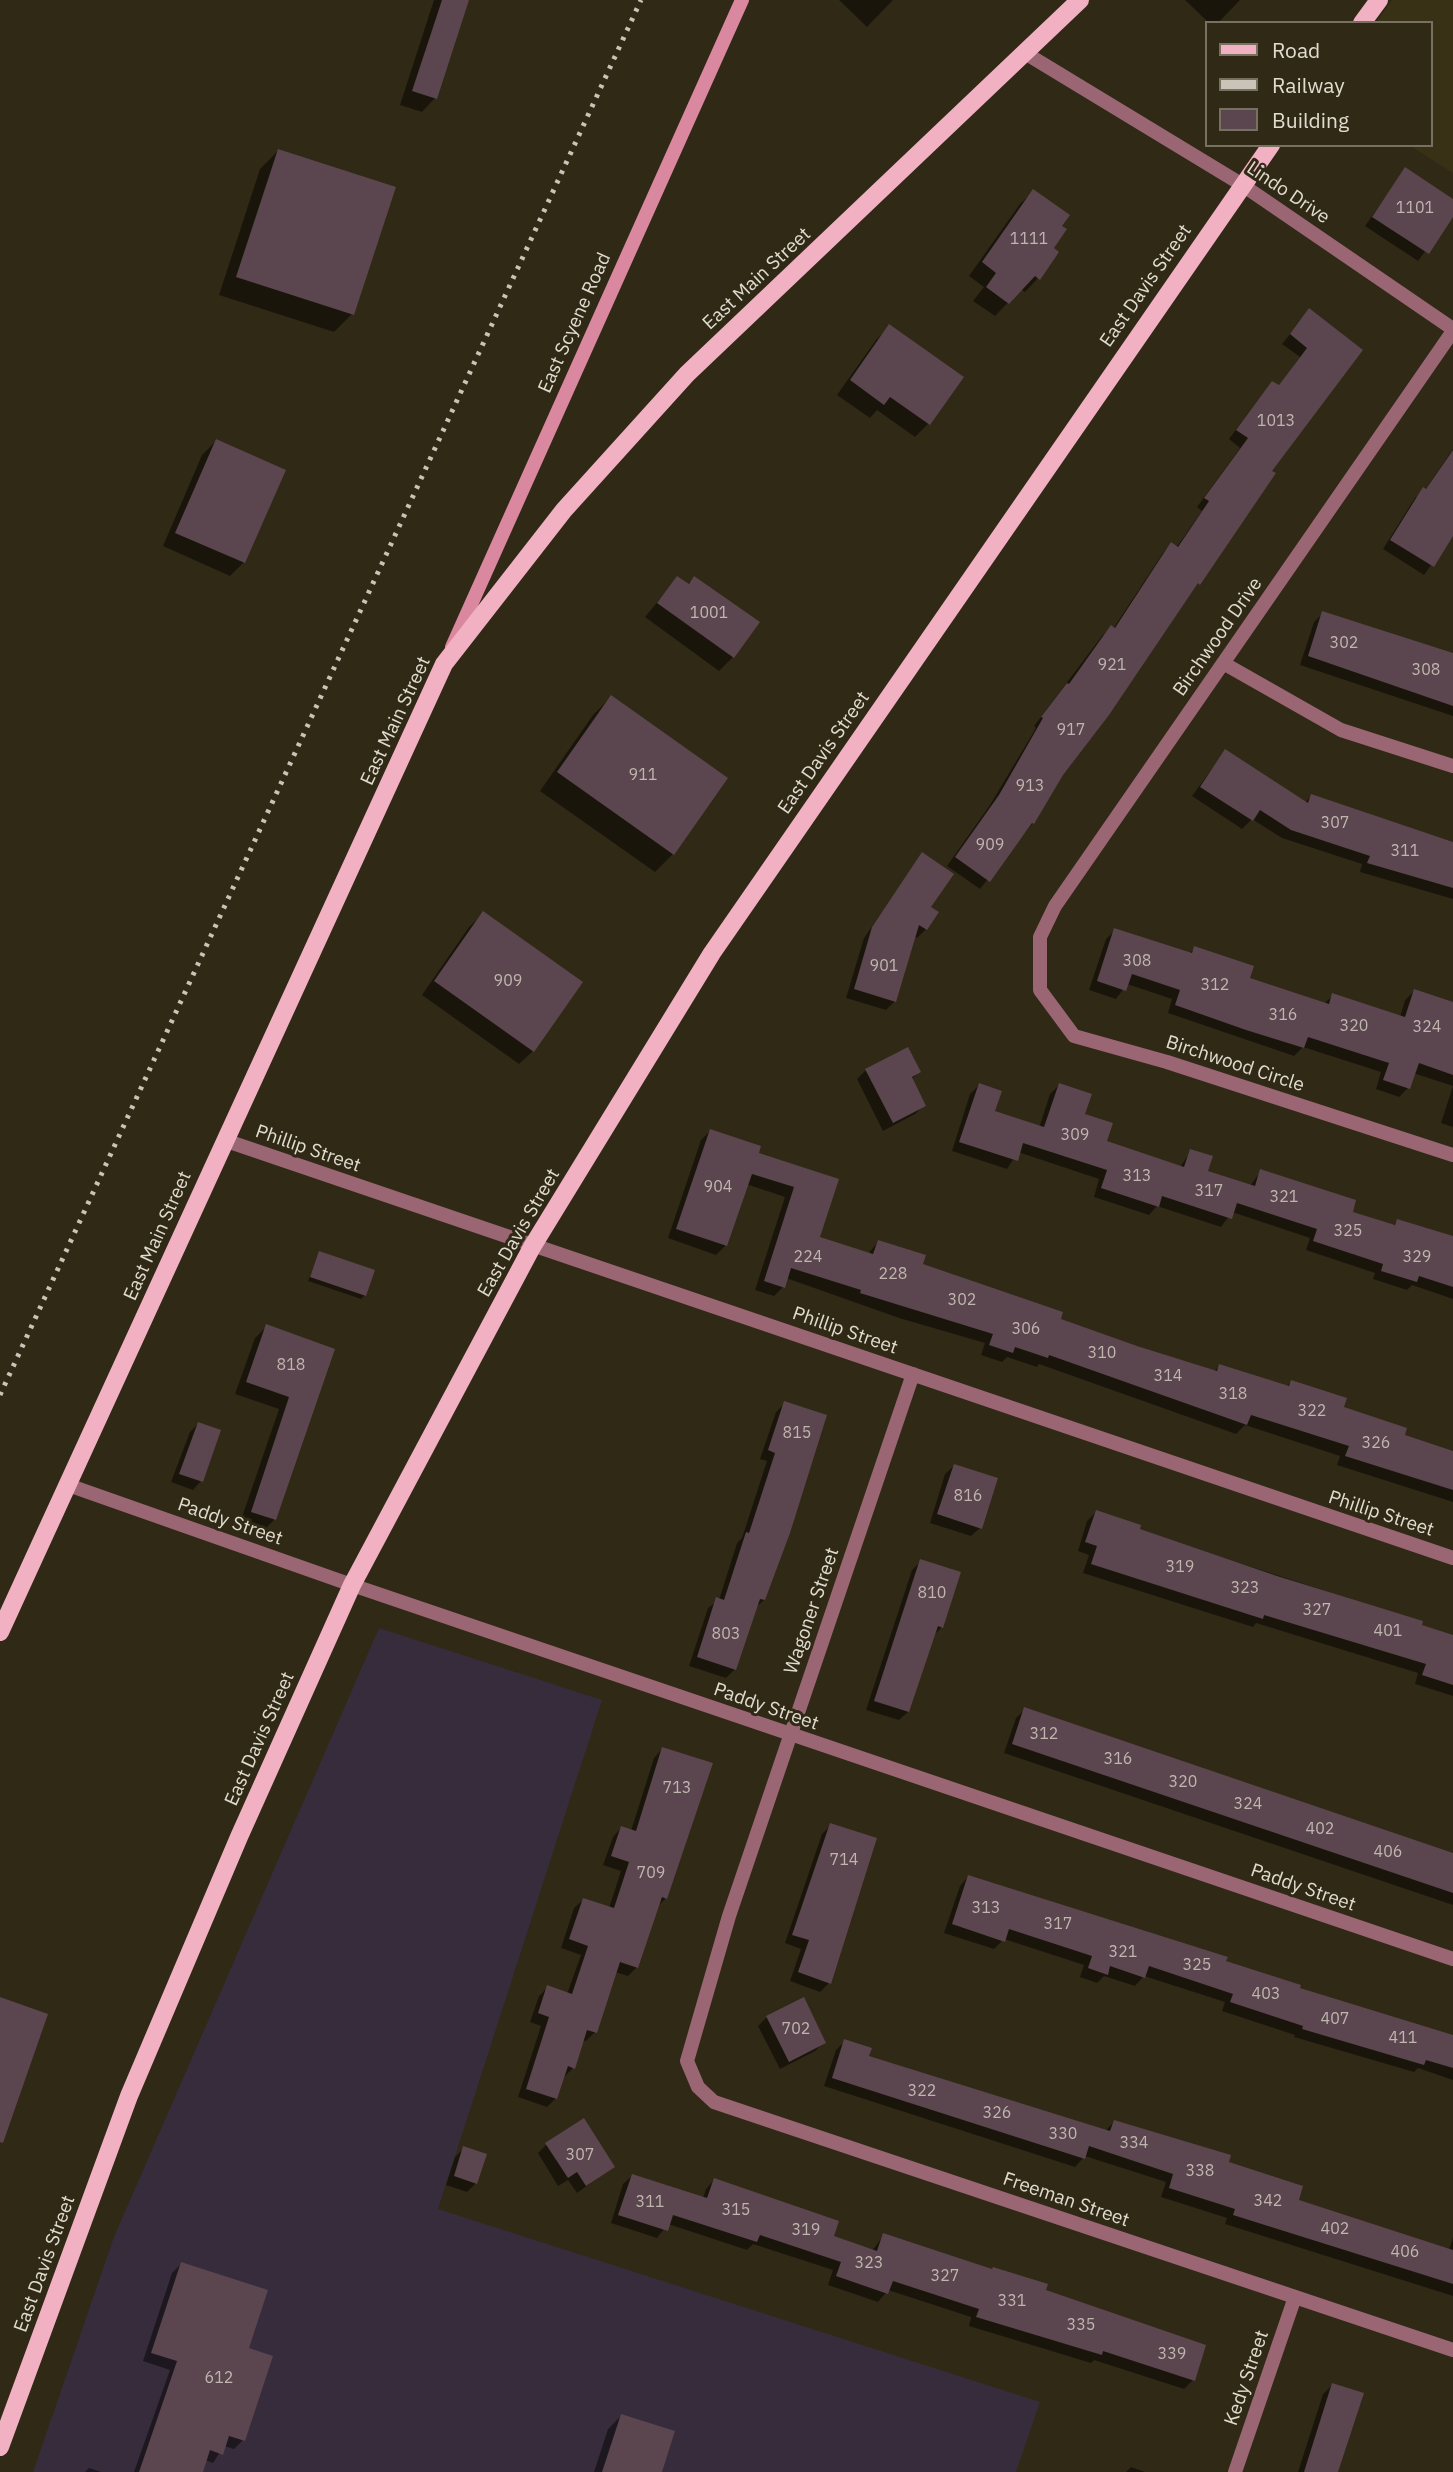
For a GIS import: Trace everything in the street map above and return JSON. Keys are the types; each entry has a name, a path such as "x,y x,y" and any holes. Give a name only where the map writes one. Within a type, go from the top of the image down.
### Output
{"main road":[{"name":"East Main Street","path":"0,1632 444,664 564,510 687,374 1080,0"},
{"path":"1364,21 1380,0"},
{"name":"East Davis Street","path":"0,2447 129,2096 211,1900 352,1586 532,1247 712,953 1269,147"}],"street":[{"name":"East Scyene Road","path":"444,664 742,0"},
{"name":"Lindo Drive","path":"1025,53 1241,184 1453,330"},
{"name":"Birchwood Drive","path":"1041,974 1040,937 1055,906 1453,330"},
{"path":"1223,663 1341,730 1453,766"},
{"name":"Birchwood Circle","path":"1041,974 1040,990 1074,1036 1167,1062 1453,1154"},
{"name":"Phillip Street","path":"224,1140 532,1247 1453,1558"},
{"name":"Wagoner Street","path":"687,2061 729,1916 913,1374"},
{"name":"Paddy Street","path":"68,1485 352,1586 1453,1959"},
{"name":"Freeman Street","path":"687,2061 698,2087 714,2102 1453,2350"},
{"name":"Kedy Street","path":"1235,2472 1295,2297"}],"shaded area":[{"path":"1392,0 1453,0 1453,173 1412,147 1432,147 1432,21 1377,21"},
{"path":"379,1628 602,1700 438,2209 1040,2402 1016,2472 33,2472 114,2237"}],"building":[{"path":"442,0 469,0 437,99 412,91"},
{"path":"278,149 396,187 354,315 236,277"},
{"path":"1405,167 1453,199 1453,217 1429,254 1372,217"},
{"path":"1033,189 1070,215 1062,226 1067,229 1054,248 1059,252 1040,280 1035,276 1009,304 986,287 996,273 982,262"},
{"path":"1309,308 1363,350 1272,471 1276,473 1200,585 1198,583 1109,715 1063,775 1034,824 1032,823 990,882 955,857 999,795 1043,718 1041,717 1067,683 1069,684 1111,625 1115,628 1171,542 1178,547 1209,501 1204,498 1248,438 1236,430 1272,381 1279,385 1307,348 1290,334"},
{"path":"889,324 964,377 930,425 890,397 884,405 850,380"},
{"path":"216,439 286,470 245,563 175,533"},
{"path":"1453,450 1453,536 1434,567 1390,540 1423,487 1426,489"},
{"path":"677,576 689,584 694,576 760,622 734,658 657,603"},
{"path":"1322,611 1453,653 1453,706 1308,656"},
{"path":"611,695 728,778 674,855 557,772"},
{"path":"1225,749 1308,803 1311,794 1453,842 1453,888 1367,863 1370,856 1291,830 1260,810 1253,821 1200,787"},
{"path":"922,852 954,874 931,907 939,912 927,930 919,925 896,1002 854,989 872,927"},
{"path":"483,911 583,982 534,1052 434,981"},
{"path":"1114,928 1192,953 1194,946 1254,966 1250,978 1329,1004 1332,993 1405,1017 1414,989 1453,1002 1453,1075 1419,1063 1410,1089 1383,1080 1389,1063 1308,1037 1304,1048 1175,1005 1180,990 1132,974 1126,991 1097,981"},
{"path":"908,1047 921,1072 912,1077 926,1106 893,1123 865,1069"},
{"path":"979,1083 1002,1091 995,1111 1044,1127 1059,1083 1092,1094 1085,1114 1113,1123 1107,1141 1184,1167 1190,1149 1213,1156 1208,1171 1255,1186 1260,1169 1356,1200 1353,1212 1395,1225 1397,1219 1453,1236 1453,1287 1419,1276 1417,1282 1381,1271 1383,1264 1313,1241 1317,1229 1237,1203 1232,1219 1162,1196 1159,1207 1101,1188 1107,1170 1023,1143 1018,1161 959,1142"},
{"path":"710,1129 761,1146 759,1153 839,1179 820,1237 873,1254 878,1240 926,1255 923,1264 1063,1312 1061,1319 1137,1346 1217,1371 1219,1364 1289,1386 1291,1380 1347,1398 1344,1407 1407,1428 1405,1435 1453,1451 1453,1490 1345,1456 1349,1446 1251,1415 1247,1425 1049,1355 1048,1358 1015,1347 1013,1353 989,1345 993,1334 860,1293 861,1290 791,1268 785,1288 764,1281 794,1187 752,1174 727,1246 676,1229"},
{"path":"319,1251 375,1270 366,1296 310,1277"},
{"path":"266,1324 335,1349 276,1520 251,1512 289,1397 246,1382"},
{"path":"784,1401 827,1415 790,1533 765,1600 760,1599 736,1670 697,1657 716,1597 724,1600 746,1532 749,1533 775,1453 768,1450"},
{"path":"198,1422 221,1430 203,1482 179,1474"},
{"path":"954,1464 998,1478 982,1529 937,1514"},
{"path":"1096,1510 1141,1525 1140,1529 1277,1576 1423,1621 1422,1625 1453,1635 1453,1685 1422,1675 1426,1664 1264,1615 1263,1619 1091,1564 1097,1546 1085,1542"},
{"path":"920,1559 961,1572 943,1628 938,1626 909,1712 874,1701"},
{"path":"1024,1707 1453,1853 1453,1893 1012,1744"},
{"path":"662,1747 713,1763 667,1899 662,1897 638,1968 620,1962 597,2033 587,2030 575,2069 568,2066 557,2099 526,2089 549,2017 538,2013 547,1985 572,1994 588,1946 569,1939 583,1898 614,1908 629,1862 611,1856 621,1826 636,1831"},
{"path":"830,1823 877,1838 831,1984 798,1972 809,1940 792,1935"},
{"path":"968,1875 1228,1957 1226,1961 1301,1985 1300,1988 1453,2035 1453,2068 1426,2060 1424,2065 1302,2029 1303,2026 1230,2002 1233,1994 1149,1966 1145,1978 1110,1966 1108,1975 1088,1968 1092,1956 1009,1929 1005,1942 952,1924"},
{"path":"0,1997 48,2014 3,2143 0,2142"},
{"path":"804,1997 826,2043 789,2062 766,2016"},
{"path":"844,2039 872,2048 869,2056 1110,2131 1114,2120 1231,2155 1229,2162 1303,2186 1299,2200 1453,2250 1453,2284 1233,2215 1235,2209 1169,2188 1173,2174 1089,2146 1085,2159 832,2078"},
{"path":"584,2118 615,2167 586,2186 577,2172 568,2178 545,2143"},
{"path":"463,2146 487,2154 477,2184 454,2176"},
{"path":"632,2174 707,2198 714,2178 839,2221 834,2236 877,2251 883,2233 992,2269 993,2267 1048,2284 1046,2290 1206,2345 1195,2381 1103,2351 1102,2355 976,2317 979,2309 893,2281 888,2294 836,2276 841,2262 760,2235 757,2242 673,2215 668,2231 618,2215"},
{"path":"181,2262 268,2290 249,2348 273,2356 245,2441 229,2436 223,2455 210,2450 203,2472 139,2472 177,2361 151,2353"},
{"path":"1332,2383 1364,2393 1338,2472 1304,2472"},
{"path":"621,2414 675,2431 662,2472 602,2472"}],"railway":[{"path":"0,1395 641,0"}]}
